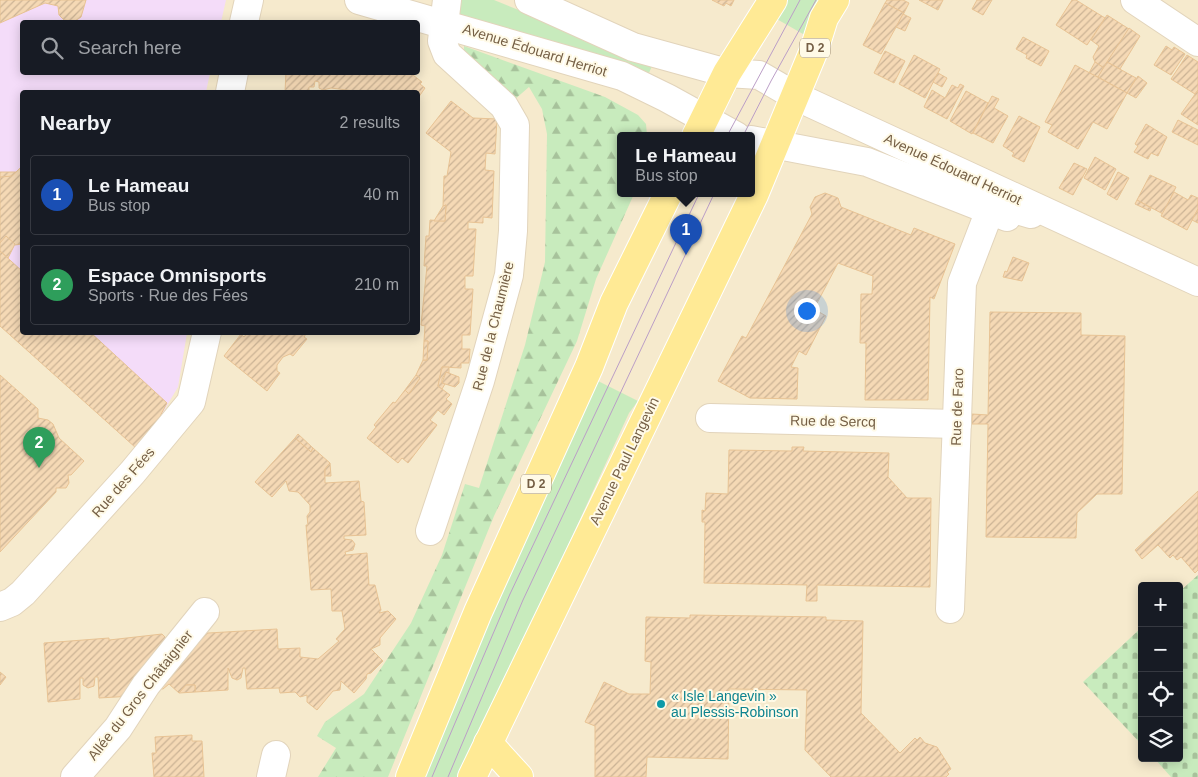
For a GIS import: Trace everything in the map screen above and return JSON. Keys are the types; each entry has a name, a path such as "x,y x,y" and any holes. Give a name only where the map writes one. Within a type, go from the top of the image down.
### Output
{"main road":[{"path":"700,127 727,72 773,0"},
{"name":"Avenue Paul Langevin","path":"755,188 762,142 795,96 814,50 824,18 835,0"},
{"name":"D 2","path":"410,777 478,612 590,367 614,303 667,197"},
{"name":"Avenue Paul Langevin","path":"472,777 753,197"},
{"path":"488,744 519,777"}],"street":[{"path":"244,20 249,0"},
{"name":"Avenue Édouard Herriot","path":"359,0 445,11 622,76 700,127"},
{"path":"529,0 633,46 727,72 759,75 795,96"},
{"path":"1135,0 1198,42"},
{"name":"Rue de la Chaumière","path":"430,531 480,381 509,274 513,212 515,125 504,106 447,54 442,40 445,11"},
{"path":"230,90 233,75"},
{"name":"Avenue Édouard Herriot","path":"795,96 1198,282"},
{"path":"700,127 720,132"},
{"name":"Avenue Édouard Herriot","path":"762,142 867,162 1198,289"},
{"name":"Avenue Édouard Herriot","path":"990,210 1007,207 1019,209 1091,239 1110,241"},
{"name":"Rue de Faro","path":"950,609 962,283 990,210"},
{"name":"Rue des Fées","path":"0,607 12,602 30,586 132,472 191,402 206,335"},
{"name":"Rue de Sercq","path":"710,418 956,424"},
{"name":"Allée du Gros Châtaignier","path":"75,777 118,728 146,684 205,612"}],"shaded area":[{"path":"0,0 1198,0 1198,777 0,777"},
{"path":"0,0 226,0 221,20 20,20 20,75 210,75 206,90 20,90 20,335 187,335 178,387 156,424 136,448 0,325"}],"green space":[{"path":"458,0 494,0 653,64 648,75 456,16"},
{"path":"786,0 826,0 810,38 775,18"},
{"path":"464,46 605,97 638,115 646,124 647,132 617,132 617,197 633,197 596,279 577,341 494,516 388,777 318,777 336,748 317,736 325,722 364,694 411,623 442,555 465,484 479,488 525,345 545,262 547,134 542,109 529,87 514,100 464,61"},
{"path":"590,377 638,401 629,413 461,777 420,777"},
{"path":"1198,575 1198,777 1171,777 1158,762 1183,762 1183,588"},
{"path":"1138,631 1138,741 1083,682"}],"building":[{"path":"0,0 86,0 81,17 76,20 64,20 59,15 58,6 45,3 0,23"},
{"path":"712,0 734,0 731,6 726,3 724,6"},
{"path":"887,0 903,0 909,3 904,13 885,3"},
{"path":"919,0 943,0 938,10"},
{"path":"977,0 992,0 983,15 972,9"},
{"path":"1072,0 1076,0 1105,18 1087,45 1056,25"},
{"path":"885,3 904,13 881,54 863,45"},
{"path":"903,14 911,18 905,31 896,27"},
{"path":"1107,15 1129,29 1104,68 1095,62 1093,57 1099,46 1091,40"},
{"path":"1129,28 1140,36 1120,69 1107,62"},
{"path":"1023,37 1049,51 1041,66 1026,58 1027,55 1016,49"},
{"path":"1166,46 1172,50 1174,47 1185,54 1171,75 1154,65"},
{"path":"885,51 905,61 894,83 874,73"},
{"path":"914,55 940,69 925,98 899,84"},
{"path":"1187,55 1198,62 1198,90 1195,94 1171,79"},
{"path":"1095,62 1104,68 1098,77 1089,73"},
{"path":"1107,62 1136,78 1127,93 1098,77"},
{"path":"1075,65 1127,93 1107,129 1093,122 1078,149 1048,132 1052,125 1045,122"},
{"path":"938,73 947,78 942,87 933,82"},
{"path":"286,75 413,75 422,82 420,84 425,88 420,95 420,90 346,90 331,88 323,90 319,88 319,82 315,81 314,87 309,87 309,90 285,90"},
{"path":"1138,76 1147,83 1136,98 1127,93"},
{"path":"960,84 964,86 947,119 924,107 932,90 945,98 952,85 958,88"},
{"path":"1198,90 1198,125 1181,114"},
{"path":"966,91 988,103 972,134 950,121"},
{"path":"992,96 999,99 994,108 1008,116 993,143 973,133"},
{"path":"451,101 473,118 497,119 495,154 486,153 485,170 494,171 492,218 483,217 483,223 468,222 468,229 476,229 473,276 465,276 465,289 473,289 470,335 462,335 462,349 470,349 469,363 461,363 461,368 442,367 438,386 450,395 446,399 452,404 444,415 438,410 430,420 437,425 408,463 402,458 398,463 367,438 376,427 374,425 393,402 395,403 405,390 409,394 420,378 416,375 423,360 427,360 428,341 424,341 425,326 421,325 427,266 424,266 426,236 429,236 430,220 445,221 446,205 443,206 444,176 447,176 451,152 426,133"},
{"path":"1019,116 1040,127 1024,162 1012,156 1014,153 1003,146"},
{"path":"1178,120 1198,130 1198,145 1172,132"},
{"path":"1146,124 1167,137 1158,156 1151,153 1148,159 1134,152 1138,146 1135,144"},
{"path":"1095,157 1116,169 1105,190 1084,178"},
{"path":"1074,163 1087,169 1073,195 1059,188"},
{"path":"20,168 20,244 15,245 6,236 0,243 0,177 12,176"},
{"path":"0,172 16,172 12,176 0,177"},
{"path":"1118,172 1129,178 1117,200 1107,194"},
{"path":"1150,175 1176,187 1163,214 1137,200"},
{"path":"1174,192 1188,200 1191,195 1198,198 1198,209 1187,230 1161,216"},
{"path":"825,193 838,198 841,207 911,235 914,228 955,244 934,299 930,297 928,400 865,400 866,343 860,343 861,294 872,294 873,276 838,263 814,309 826,316 806,355 799,351 791,367 798,368 797,399 750,398 718,381 742,336 746,338 812,214 810,207 815,197"},
{"path":"1137,200 1151,208 1150,211 1135,204"},
{"path":"446,205 445,221 434,221 443,206"},
{"path":"1198,209 1198,223 1192,220"},
{"path":"6,236 15,244 8,258 0,251 0,243"},
{"path":"0,251 20,269 20,335 93,335 167,403 156,424 136,448 0,326"},
{"path":"1013,257 1029,263 1022,281 1003,277"},
{"path":"990,312 1081,313 1081,335 1125,336 1122,494 1097,494 1077,513 1076,538 986,537 988,424 972,424 972,414 988,415"},
{"path":"240,335 244,337 246,335 305,335 304,337 307,339 293,356 290,354 283,357 277,365 277,371 280,373 267,391 224,356"},
{"path":"424,341 428,341 427,360 423,360"},
{"path":"442,367 449,367 449,373 446,372 442,379 442,383 445,384 442,389 438,386"},
{"path":"446,372 459,377 459,383 455,387 442,383"},
{"path":"0,375 38,409 38,418 48,420 53,424 59,438 84,461 71,475 68,475 69,483 66,488 56,488 56,492 0,552"},
{"path":"416,375 420,378 409,394 405,390"},
{"path":"298,434 313,448 311,452 295,438"},
{"path":"295,438 311,452 313,448 330,463 325,469 325,483 359,481 361,501 364,502 366,535 344,536 344,539 352,540 355,544 353,550 345,552 346,555 367,553 369,585 375,585 381,610 379,613 388,611 396,619 380,638 380,645 371,649 383,661 371,673 367,674 366,679 354,693 341,681 340,690 333,691 317,710 307,702 307,695 300,697 295,692 280,693 279,688 247,689 245,668 243,668 241,678 237,680 232,678 228,668 228,690 195,692 195,685 186,685 179,693 169,684 163,689 158,688 191,634 277,629 278,649 300,648 300,657 318,659 339,641 336,639 345,629 342,611 332,611 331,589 311,590 306,525 308,525 307,516 310,512 310,505 298,492 289,491 286,481 272,497 255,482"},
{"path":"792,447 804,447 803,451 889,453 888,477 907,498 931,498 930,587 817,585 817,601 806,601 807,585 704,583 705,522 702,522 702,510 705,511 706,493 728,494 729,450 792,451"},
{"path":"330,463 331,476 325,476 325,469"},
{"path":"1198,491 1198,570 1195,573 1181,557 1177,560 1173,555 1170,558 1158,545 1142,559 1135,550"},
{"name":"« Isle Langevin » au Plessis-Robinson","path":"690,615 826,617 826,620 863,621 861,713 900,753 915,738 917,740 920,737 925,743 937,747 951,769 947,772 949,774 946,777 831,777 805,750 807,690 729,689 728,759 647,757 646,777 595,777 595,726 585,722 604,682 629,694 650,694 651,662 645,661 646,617 690,618"},
{"path":"162,634 172,644 133,696 99,698 98,677 95,677 94,686 88,688 83,685 83,678 80,678 80,699 48,702 44,643 109,638 109,640"},
{"path":"0,672 6,677 0,685"},
{"path":"186,685 195,685 195,692 179,693"},
{"path":"192,735 192,741 202,741 204,777 154,777 152,753 156,753 155,737"}],"tram line":[{"path":"729,132 800,0"},
{"path":"745,132 816,0"},
{"path":"432,777 510,594 698,197"},
{"path":"448,777 523,600 713,197"}],"place":[{"name":"Le Hameau","path":"686,255"},
{"name":"Espace Omnisports","path":"39,468"},
{"name":"« Isle Langevin » au Plessis-Robinson","path":"661,704"}]}
